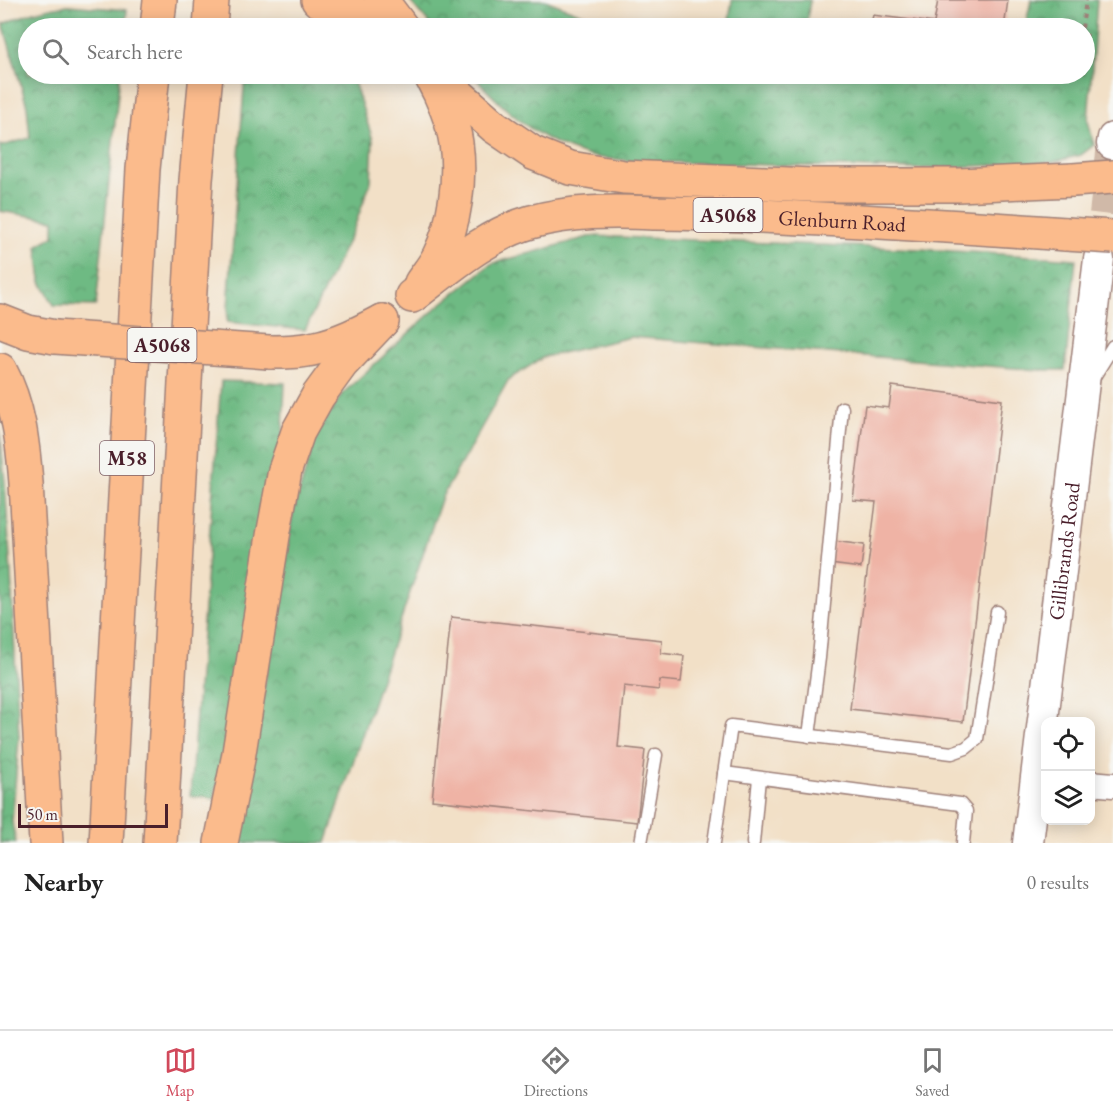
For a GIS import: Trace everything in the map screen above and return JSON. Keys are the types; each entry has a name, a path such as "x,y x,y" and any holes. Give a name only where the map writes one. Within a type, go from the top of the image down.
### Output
{"main road":[{"path":"158,18 160,0"},
{"path":"211,18 212,0"},
{"path":"318,0 365,18"},
{"path":"381,0 394,18"},
{"name":"M58","path":"106,843 143,170 152,84"},
{"name":"M58","path":"160,843 196,180 205,84"},
{"name":"A5068","path":"0,321 28,332 55,337 291,352 315,349 344,339 382,321 412,296 439,256 452,222 457,182 456,141 445,105 434,84"},
{"name":"Glenburn Road","path":"446,84 495,127 533,153 570,168 624,177 812,185 958,185 1113,177"},
{"path":"738,215 739,182"},
{"name":"Glenburn Road","path":"412,296 481,245 506,231 531,222 565,215 607,211 883,221 1066,234 1106,248"},
{"path":"221,843 238,759 285,470 298,432 318,396 342,363 382,321"},
{"path":"0,370 13,400 22,442 26,483 46,843"}],"street":[{"path":"1112,144 1113,138"},
{"name":"Gillibrands Road","path":"1042,771 1083,394 1106,248"},
{"name":"Gillibrands Road","path":"1028,843 1041,778"},
{"path":"1095,783 1113,785"}],"lane":[{"path":"1083,394 1113,346"},
{"path":"809,736 819,658 842,408"},
{"path":"714,843 731,726 952,753 966,748 977,739 997,612"},
{"path":"641,843 656,755"},
{"path":"724,773 960,804 966,811 963,843"},
{"path":"753,843 759,778"}],"path":[{"path":"1083,18 1086,0"}],"green space":[{"path":"409,0 545,0 593,18 424,18"},
{"path":"732,0 810,0 807,18 729,18"},
{"path":"1031,0 1097,0 1095,27 1095,18 1027,18"},
{"path":"68,5 127,10 126,18 18,18 18,75 3,24 19,17 34,12"},
{"path":"21,84 119,84 96,306 54,305 41,282 37,246 54,236 54,220 0,211 0,145 30,138 27,106"},
{"path":"244,84 355,84 373,140 371,181 354,228 305,330 227,322"},
{"path":"482,84 1091,84 1088,121 1094,145 1081,155 1053,162 914,169 632,161 595,157 559,145 527,126"},
{"path":"592,236 922,249 1076,259 1065,370 1039,370 631,337 544,357 509,379 442,497 326,843 238,843 293,512 317,434 342,394 435,309 491,264"},
{"path":"221,381 285,383 282,453 215,798 190,796"},
{"path":"0,430 11,574 19,738 12,822 16,843 0,843"}],"building":[{"path":"938,0 1008,0 1005,18 935,18"},
{"path":"873,15 896,18 872,18"},
{"path":"892,386 1002,400 963,722 850,709 876,502 853,500 865,405 889,408"},
{"path":"833,541 864,545 861,568 830,564"},
{"path":"451,617 662,640 661,653 684,656 681,682 660,680 659,690 624,686 618,747 645,750 637,822 432,800"}],"tunnel":[{"path":"1099,259 1112,144"}]}
